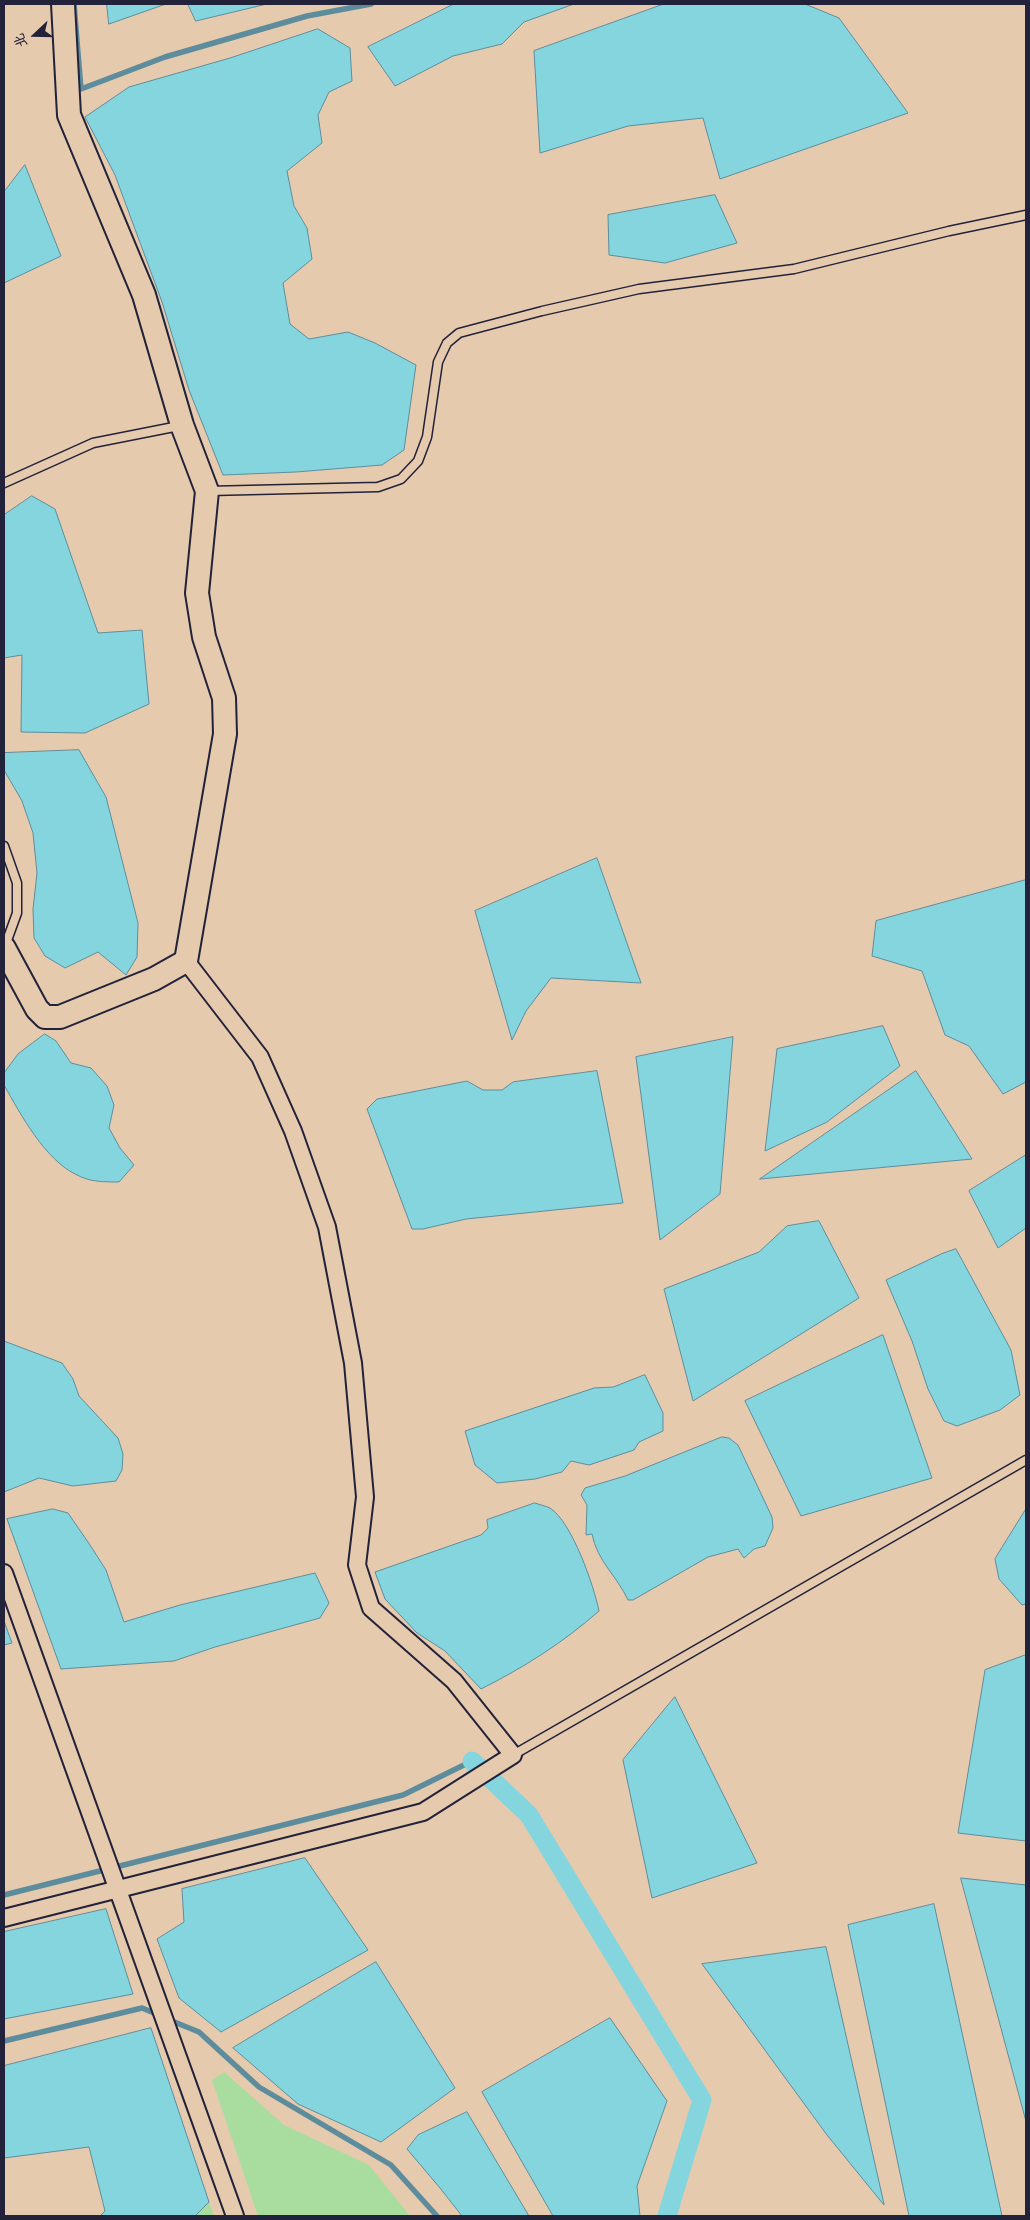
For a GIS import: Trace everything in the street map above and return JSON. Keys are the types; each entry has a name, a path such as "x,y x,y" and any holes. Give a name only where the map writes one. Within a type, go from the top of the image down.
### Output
{"street":[{"path":"4,1918 424,1812 513,1755 454,1681 371,1608 357,1565 365,1498 353,1363 327,1227 293,1131 260,1057 186,961 225,734 224,698 204,637 197,593 208,491 182,425 144,295 69,115 62,4"},
{"path":"4,948 37,1009 45,1016 60,1017 154,979 186,961"},
{"path":"4,1573 235,2216"}],"lane":[{"path":"208,491 378,487 401,479 418,461 427,437 438,362 447,343 460,332 639,289 794,269 949,231 1026,215"},
{"path":"4,483 93,443 182,425"},
{"path":"4,846 17,884 17,913 4,948"},
{"path":"513,1755 1026,1460"}],"green space":[{"path":"224,2072 284,2125 369,2165 410,2216 258,2216 212,2080"},
{"path":"209,2202 214,2216 195,2216"}],"water":[{"path":"107,4 166,4 109,24"},
{"path":"188,4 267,4 196,21"},
{"path":"454,4 574,4 524,22 502,44 453,56 395,86 368,47"},
{"path":"664,4 805,4 839,18 908,113 720,179 703,118 628,126 540,153 534,51"},
{"path":"318,29 350,48 352,81 329,92 318,115 322,143 287,171 294,206 307,228 312,259 283,283 290,324 309,339 348,332 375,343 416,365 404,450 382,465 296,472 223,475 189,390 162,302 115,175 85,117 129,87 230,58"},
{"path":"25,165 61,256 4,283 4,192"},
{"path":"715,195 737,243 665,263 609,255 608,215"},
{"path":"32,496 55,509 98,633 142,630 149,704 85,733 21,732 22,655 4,658 4,515"},
{"path":"79,750 106,797 138,923 137,957 126,975 98,952 65,968 45,956 34,938 33,909 37,873 33,833 22,801 4,770 4,753"},
{"path":"597,858 641,983 551,978 526,1011 512,1040 475,911"},
{"path":"1026,880 1026,1082 1003,1094 969,1046 945,1035 922,971 872,956 876,921"},
{"path":"883,1026 900,1066 827,1122 765,1151 777,1049"},
{"path":"45,1034 56,1041 71,1063 91,1068 107,1086 114,1105 109,1128 120,1148 134,1165 119,1182 87,1179 65,1168 54,1159 35,1136 4,1085 4,1073 18,1054"},
{"path":"733,1037 720,1194 660,1240 636,1057"},
{"path":"597,1071 623,1203 466,1219 423,1229 412,1229 367,1109 377,1099 467,1081 483,1090 502,1090 513,1082"},
{"path":"916,1071 972,1159 760,1179"},
{"path":"1026,1155 1026,1228 998,1248 969,1191"},
{"path":"819,1221 859,1298 693,1401 664,1289 759,1252 787,1226"},
{"path":"956,1249 1011,1350 1020,1395 1000,1410 957,1426 944,1421 928,1389 912,1341 886,1280 941,1254"},
{"path":"883,1335 932,1478 801,1516 745,1401"},
{"path":"4,1341 62,1363 73,1379 79,1396 118,1438 123,1454 122,1470 116,1481 73,1486 39,1478 4,1492"},
{"path":"645,1375 663,1413 663,1431 639,1442 634,1450 589,1465 571,1461 562,1472 535,1479 497,1483 475,1465 465,1431 594,1388 613,1387"},
{"path":"722,1437 729,1438 738,1445 772,1517 773,1528 765,1546 754,1549 744,1558 738,1549 708,1557 633,1600 628,1600 598,1552 592,1534 586,1535 587,1505 581,1495 585,1488 625,1476"},
{"path":"535,1503 550,1508 566,1526 581,1555 599,1611 543,1654 481,1689 445,1651 417,1633 385,1599 375,1572 481,1535 488,1528 487,1520"},
{"path":"53,1509 68,1513 106,1570 124,1622 180,1605 315,1573 329,1603 320,1618 215,1647 174,1661 61,1669 7,1519"},
{"path":"1026,1509 1026,1604 1022,1605 999,1579 995,1559"},
{"path":"4,1621 12,1643 4,1645"},
{"path":"1026,1655 1026,1841 958,1833 985,1670"},
{"path":"675,1697 757,1863 652,1898 623,1760"},
{"path":"305,1858 368,1950 221,2032 179,1998 157,1939 184,1922 182,1889"},
{"path":"961,1878 1026,1885 1026,2121"},
{"path":"934,1904 1002,2216 909,2216 848,1925"},
{"path":"106,1909 133,1994 4,2019 4,1932"},
{"path":"826,1947 884,2205 827,2135 702,1964"},
{"path":"376,1962 455,2088 381,2142 298,2104 233,2048"},
{"path":"610,2018 667,2101 637,2186 640,2216 553,2216 482,2092"},
{"path":"151,2028 209,2202 195,2216 100,2216 105,2211 89,2147 4,2158 4,2066"},
{"path":"467,2112 529,2216 462,2216 407,2149 418,2135"}],"waterway":[{"path":"74,4 81,89 165,57 307,16 371,4"},
{"path":"4,1895 403,1795 472,1761"},
{"path":"472,1761 529,1815 702,2100 667,2216"},
{"path":"4,2041 142,2008 159,2015"},
{"path":"167,2019 199,2032 259,2087 391,2165 437,2216"}]}
